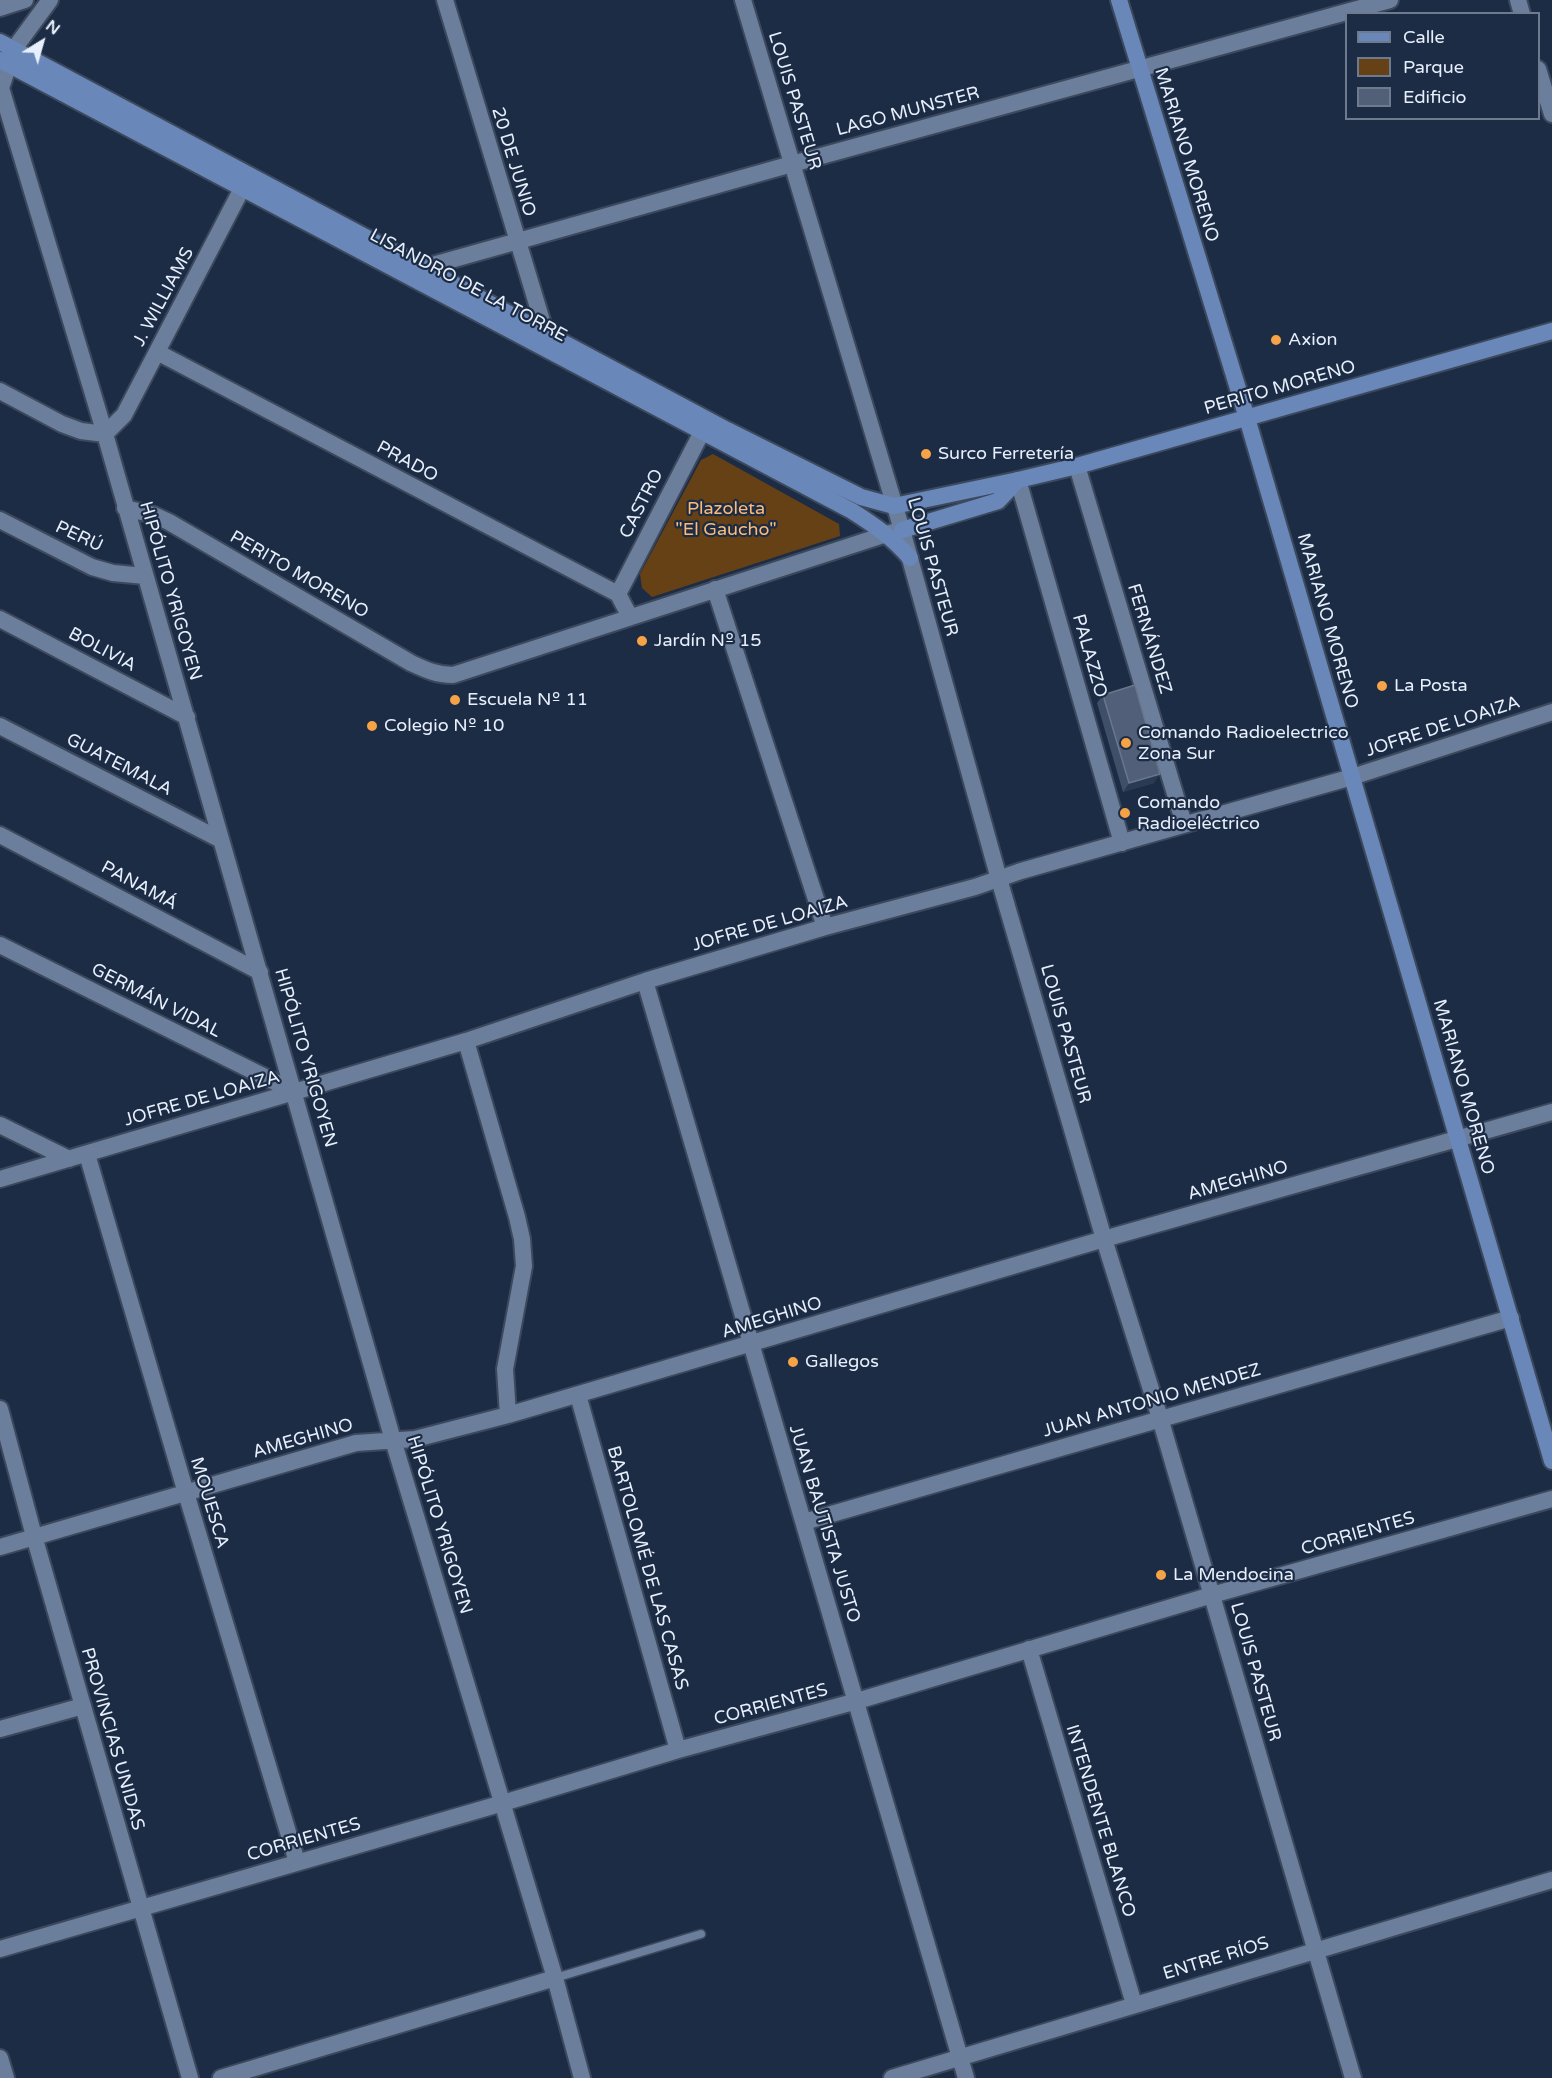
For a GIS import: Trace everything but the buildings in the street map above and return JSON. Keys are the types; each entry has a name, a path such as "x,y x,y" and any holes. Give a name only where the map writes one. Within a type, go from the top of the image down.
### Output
{"main road":[{"name":"MARIANO MORENO","path":"1119,0 1247,418 1552,1461"},
{"name":"LISANDRO DE LA TORRE","path":"6,54 246,181 421,268 727,430 861,497 894,506"},
{"name":"LISANDRO DE LA TORRE","path":"246,181 403,273 894,532"},
{"name":"PERITO MORENO","path":"894,506 1077,466 1552,331"},
{"path":"894,532 998,501 1018,480"}],"street":[{"path":"0,8 25,0"},
{"name":"HIPÓLITO YRIGOYEN","path":"50,0 6,54 1,88 105,434 393,1440 555,1978 582,2078"},
{"name":"20 DE JUNIO","path":"445,0 546,334"},
{"name":"LOUIS PASTEUR","path":"743,0 894,506 894,532 910,558 999,879 1353,2078"},
{"name":"LAGO MUNSTER","path":"1346,12 1390,0"},
{"name":"LAGO MUNSTER","path":"403,273 1345,12"},
{"path":"1540,72 1552,114"},
{"name":"J. WILLIAMS","path":"105,434 124,415 246,181"},
{"name":"PRADO","path":"157,352 618,594"},
{"path":"0,391 62,424 81,431 105,434"},
{"name":"CASTRO","path":"618,594 702,432"},
{"name":"FERNÁNDEZ","path":"1077,466 1184,824"},
{"name":"PALAZZO","path":"1018,480 1122,843"},
{"name":"PERITO MORENO","path":"125,508 154,515 169,522 430,672 453,675 630,616"},
{"name":"PERÚ","path":"0,520 92,567 113,573 145,576"},
{"path":"618,594 630,616 894,532"},
{"path":"715,589 825,927"},
{"name":"BOLIVIA","path":"0,619 187,717"},
{"name":"JOFRE DE LOAIZA","path":"0,1179 466,1041 645,981 825,927 1352,777 1552,712"},
{"name":"GUATEMALA","path":"0,726 221,840"},
{"name":"PANAMÁ","path":"0,835 260,972"},
{"name":"GERMÁN VIDAL","path":"0,945 295,1092"},
{"name":"JUAN BAUTISTA JUSTO","path":"645,981 966,2078"},
{"path":"466,1041 518,1217 522,1239 524,1266 506,1369 508,1415"},
{"name":"AMEGHINO","path":"0,1547 356,1443 415,1439 508,1415 1104,1239 1552,1112"},
{"path":"0,1125 69,1160"},
{"name":"MOUESCA","path":"87,1154 297,1862"},
{"name":"JUAN ANTONIO MENDEZ","path":"804,1522 1511,1318"},
{"name":"BARTOLOMÉ DE LAS CASAS","path":"578,1395 678,1750"},
{"name":"PROVINCIAS UNIDAS","path":"0,1409 34,1536 190,2078"},
{"name":"CORRIENTES","path":"0,1949 678,1750 856,1701 1212,1595 1552,1499"},
{"name":"INTENDENTE BLANCO","path":"1029,1650 1134,2004"},
{"path":"0,1729 83,1706"},
{"name":"ENTRE RÍOS","path":"892,2078 1552,1880"},
{"path":"220,2078 555,1978"},
{"path":"0,2058 6,2078"}],"lane":[{"path":"555,1978 701,1934"}],"green space":[{"name":"Plazoleta \"El Gaucho\"","path":"713,454 839,524 840,536 652,597 642,588 640,574 701,460"}],"place":[{"name":"Axion","path":"1276,340"},
{"name":"Surco Ferretería","path":"926,454"},
{"name":"Jardín Nº 15","path":"642,641"},
{"name":"La Posta","path":"1382,686"},
{"name":"Escuela Nº 11","path":"455,700"},
{"name":"Colegio Nº 10","path":"372,726"},
{"name":"Comando Radioelectrico Zona Sur","path":"1126,743"},
{"name":"Comando Radioeléctrico","path":"1125,813"},
{"name":"Gallegos","path":"793,1362"},
{"name":"La Mendocina","path":"1161,1575"}]}
